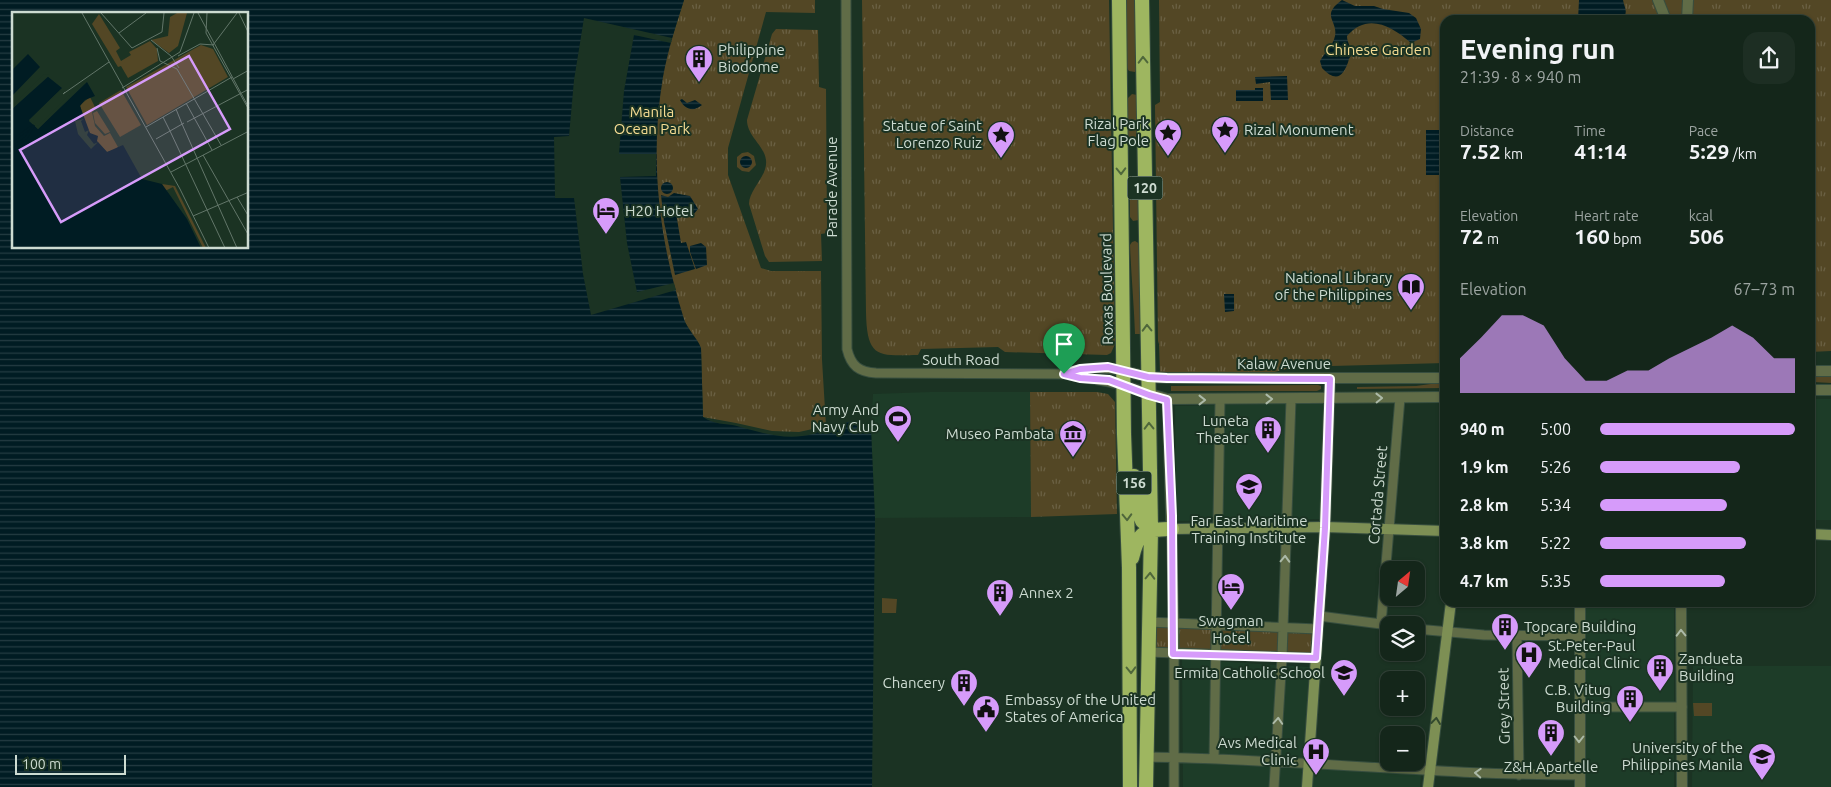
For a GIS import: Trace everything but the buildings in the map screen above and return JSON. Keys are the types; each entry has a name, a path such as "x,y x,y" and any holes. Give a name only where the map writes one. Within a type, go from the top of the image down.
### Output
{"highway":[{"name":"Roxas Boulevard","path":"1119,0 1124,434 1129,568 1130,787"},
{"name":"120","path":"1142,0 1151,529 1146,787"},
{"path":"1120,87 1144,88"},
{"path":"1122,235 1146,235"},
{"name":"156","path":"1124,434 1133,469 1140,516 1142,521 1151,529"},
{"path":"1129,568 1137,541 1146,531 1151,529 1172,529"}],"main road":[{"path":"1307,787 1325,528"},
{"path":"1172,529 1390,528 1440,531"},
{"path":"1815,528 1831,528"},
{"path":"1815,534 1831,535"},
{"path":"1428,787 1451,607"}],"street":[{"name":"Parade Avenue","path":"846,0 847,349 849,358 858,370"},
{"path":"1658,0 1664,15"},
{"path":"1687,15 1688,0"},
{"name":"South Road","path":"1064,374 1080,369 1108,367 1124,371"},
{"name":"South Road","path":"858,370 876,373 1064,374 1080,378 1109,380 1124,386"},
{"name":"Kalaw Avenue","path":"1124,371 1148,377 1167,378 1440,378"},
{"path":"1815,372 1831,371"},
{"path":"1325,528 1330,379"},
{"path":"1124,386 1167,400 1440,397"},
{"path":"1815,390 1831,390"},
{"name":"Cortada Street","path":"1385,616 1400,398"},
{"path":"1274,787 1282,657 1292,399"},
{"path":"1167,400 1174,622 1174,787"},
{"path":"1214,759 1220,400"},
{"path":"1580,607 1580,787"},
{"path":"1681,607 1682,787"},
{"path":"1319,616 1380,623"},
{"path":"1148,622 1318,629"},
{"path":"1425,630 1517,637 1579,636"},
{"name":"Grey Street","path":"1517,637 1519,775"},
{"path":"1148,652 1316,658"},
{"path":"1579,707 1682,707"},
{"path":"1147,757 1519,775 1580,775"}],"shaded area":[{"path":"1030,392 1031,517 875,518 871,428 873,394"},
{"path":"1815,399 1831,399 1831,520 1815,520"},
{"path":"1326,403 1322,519 1176,521 1175,406"},
{"path":"1584,607 1674,607 1674,787 1584,787"},
{"path":"1182,659 1309,667 1303,787 1183,787"},
{"path":"1693,666 1831,666 1831,787 1692,787"},
{"path":"1313,768 1421,774 1420,787 1312,787"}],"green space":[{"name":"Manila Ocean Park","path":"684,0 815,0 815,13 766,12 728,148 728,175 761,268 771,271 821,271 822,360 826,426 799,432 772,431 703,417 701,348 569,136 672,38"},
{"path":"862,0 1109,0 1115,344 1111,353 1107,355 1005,352 998,347 921,349 918,355 893,355 877,351 872,346 867,327 866,312"},
{"path":"1126,0 1134,0 1138,36 1137,70 1135,72 1129,71 1127,68"},
{"name":"Chinese Garden","path":"1159,0 1831,0 1831,351 1815,352 1815,15 1440,15 1440,363 1293,367 1271,373 1160,373 1155,105 1160,102"},
{"path":"776,29 818,30 819,87 826,89 827,233 821,234 822,261 769,262 765,256 749,204 752,193 764,172 766,160 765,155 750,131 747,120 772,34"},
{"path":"1132,94 1137,95 1139,138 1128,138 1128,98"},
{"path":"748,152 754,156 756,165 749,172 742,171 737,167 737,157 742,153"},
{"path":"1130,176 1140,176 1139,220 1133,221 1130,217"},
{"path":"1135,241 1140,244 1141,334 1135,334 1130,245"},
{"path":"1815,377 1831,377 1831,383 1815,382"},
{"path":"1440,383 1440,388 1357,389 1357,387 1416,386"},
{"path":"1171,386 1321,386 1321,389 1317,391 1171,391"},
{"name":"Museo Pambata","path":"1030,392 1097,392 1108,394 1115,402 1117,514 1031,517"},
{"path":"882,598 897,599 896,613 882,613"},
{"path":"1155,626 1320,632 1318,656 1155,648"},
{"path":"1693,703 1712,703 1712,716 1694,716"}],"water":[{"path":"0,0 684,0 663,77 657,138 657,169 663,229 675,289 684,319 701,348 703,417 715,423 793,437 813,434 839,424 854,421 863,422 871,428 875,518 872,787 0,787"},
{"path":"1342,0 1355,6 1374,6 1409,13 1416,18 1421,29 1420,39 1411,43 1388,27 1371,23 1363,25 1347,36 1351,54 1342,74 1335,76 1327,73 1322,68 1320,61 1334,40 1335,31 1331,14 1332,10"},
{"path":"1579,0 1623,0 1626,10 1625,15 1578,15"},
{"path":"1287,76 1288,100 1271,100 1270,82 1256,84 1255,77"},
{"path":"1255,88 1263,88 1263,101 1236,101 1236,90 1255,90"},
{"path":"682,99 687,103 695,100 702,105 696,109 690,109 684,106 680,100"},
{"path":"1426,130 1440,130 1440,175 1426,175"},
{"path":"744,156 748,156 752,162 748,168 744,168 740,164 740,160"},
{"path":"667,182 673,188 667,194 661,188"},
{"path":"674,193 690,196 698,209 693,215 685,215 683,211 676,213 681,243 686,242 695,269 675,275 664,222 661,195 668,197"},
{"path":"701,243 706,247 707,265 696,269 690,252 690,246"},
{"path":"1224,294 1234,294 1234,311 1225,312"}],"pier":[{"name":"Manila Ocean Park","path":"584,18 672,38 671,43 634,35 624,91 619,154 656,154 656,176 620,177 627,243 637,292 674,283 676,290 591,315 583,274 574,198 555,198 554,137 569,136 574,80"}],"place":[{"name":"Philippine Biodome","path":"699,83"},
{"name":"Rizal Monument","path":"1225,154"},
{"name":"Rizal Park Flag Pole","path":"1168,157"},
{"name":"Statue of Saint Lorenzo Ruiz","path":"1001,159"},
{"name":"H20 Hotel","path":"606,235"},
{"name":"National Library of the Philippines","path":"1411,311"},
{"name":"Army And Navy Club","path":"898,443"},
{"name":"Luneta Theater","path":"1268,454"},
{"name":"Museo Pambata","path":"1073,458"},
{"name":"Far East Maritime Training Institute","path":"1249,511"},
{"name":"Swagman Hotel","path":"1231,611"},
{"name":"Annex 2","path":"1000,617"},
{"name":"Topcare Building","path":"1505,651"},
{"name":"St.Peter-Paul Medical Clinic","path":"1529,679"},
{"name":"Zandueta Building","path":"1660,692"},
{"name":"Ermita Catholic School","path":"1344,697"},
{"name":"Chancery","path":"964,707"},
{"name":"C.B. Vitug Building","path":"1630,723"},
{"name":"Embassy of the United States of America","path":"986,733"},
{"name":"Z&H Apartelle","path":"1551,757"},
{"name":"Avs Medical Clinic","path":"1316,776"},
{"name":"University of the Philippines Manila","path":"1762,781"}],"route":[{"path":"1108,367 1148,377 1330,379 1325,528 1316,658 1173,654 1172,516 1167,400 1109,380 1080,378 1064,374 1080,369 1108,367"}]}
